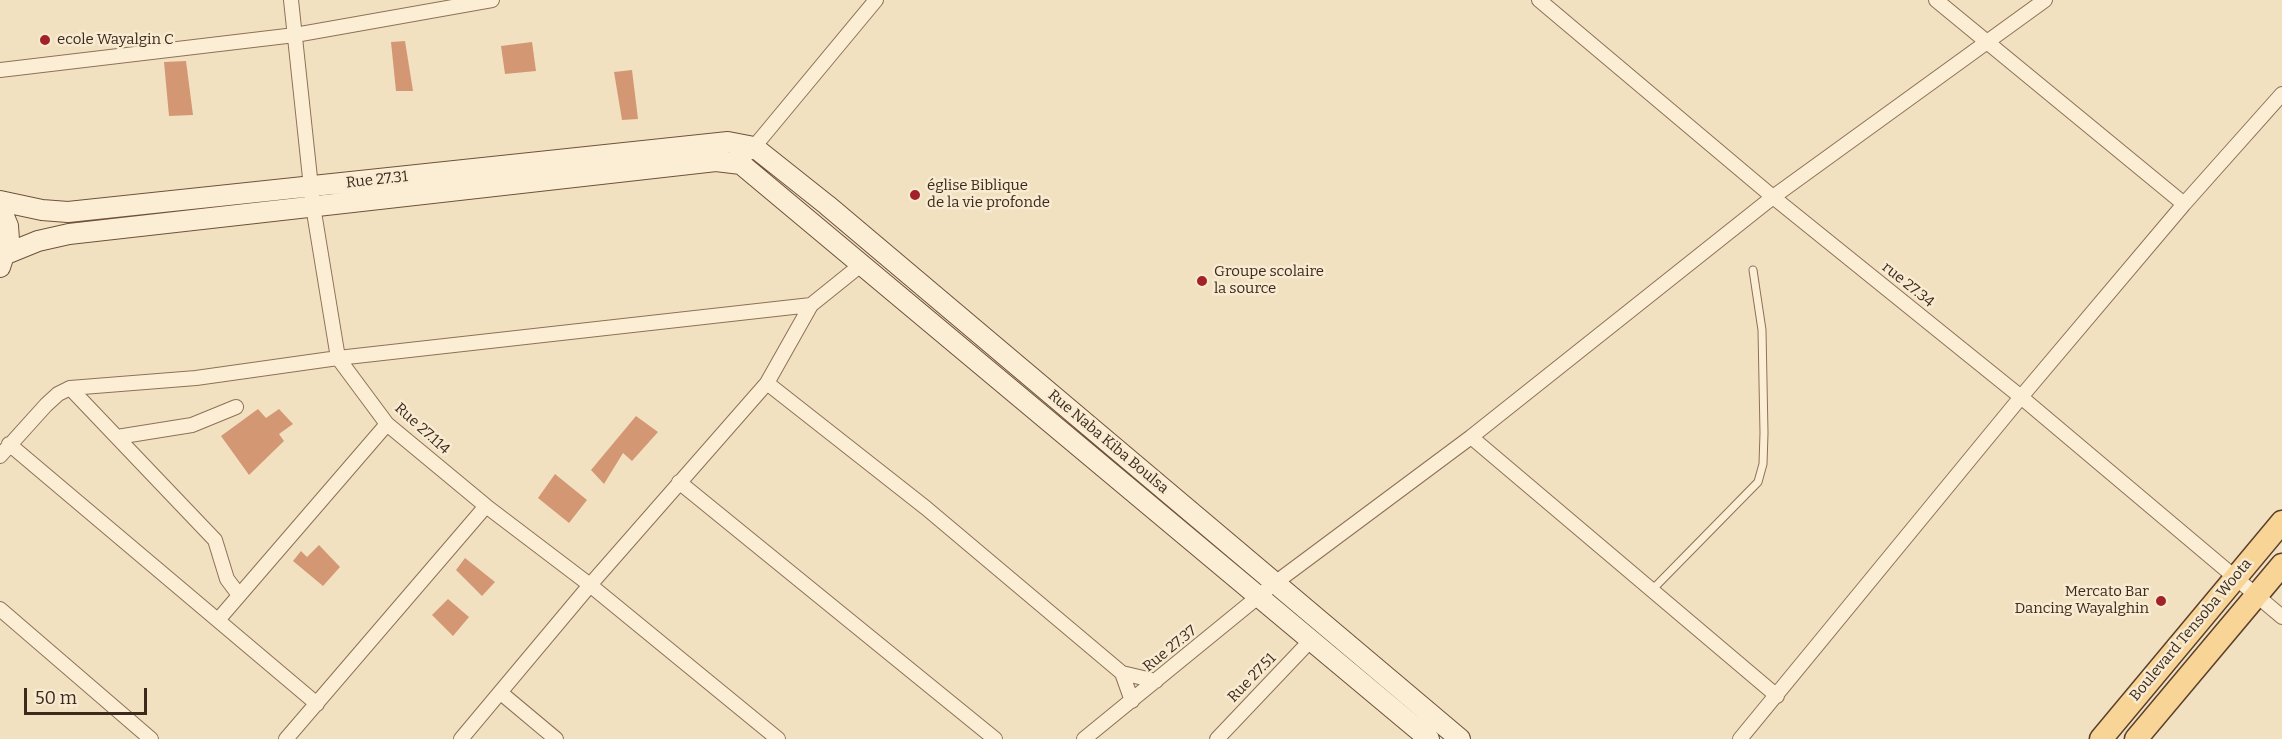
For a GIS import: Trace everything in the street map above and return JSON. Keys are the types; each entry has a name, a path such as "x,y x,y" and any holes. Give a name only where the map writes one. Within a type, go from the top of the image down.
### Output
{"main road":[{"name":"Boulevard Tensoba Woota","path":"2101,739 2282,522"},
{"name":"Boulevard Tensoba Woota","path":"2136,739 2282,565"}],"street":[{"name":"Rue 27.114","path":"291,0 312,197 338,358 387,424 486,506 590,585 778,739"},
{"path":"0,70 296,35 468,1 492,0"},
{"path":"741,164 876,0"},
{"name":"rue 27.34","path":"1539,0 1773,197 2020,397 2282,617"},
{"path":"1936,0 2184,204"},
{"name":"Rue 27.37","path":"1084,739 1275,583 1472,437 1773,197 2044,0"},
{"path":"1740,739 2020,397 2282,93"},
{"name":"Rue 27.31","path":"3,261 38,241 69,234 312,197 728,142 754,147"},
{"name":"Rue Naba Kiba Boulsa","path":"754,147 801,183 1460,739"},
{"name":"Rue 27.31","path":"0,201 42,210 68,212 312,197 716,161 741,164"},
{"name":"Rue Naba Kiba Boulsa","path":"741,164 1429,739"},
{"path":"0,207 8,226 3,261"},
{"path":"461,739 590,585 766,383 811,305 862,264"},
{"path":"0,456 45,405 70,388 196,378 338,358 811,305"},
{"path":"766,383 926,508 1122,673 1155,681"},
{"path":"70,388 214,540 227,579 239,596"},
{"path":"117,437 192,425 236,407"},
{"path":"218,620 387,424"},
{"path":"1472,437 1777,696"},
{"path":"9,444 317,704"},
{"path":"679,482 995,739"},
{"path":"286,739 486,506"},
{"path":"0,609 151,739"},
{"name":"Rue 27.51","path":"1217,739 1311,640"},
{"path":"1122,673 1132,700"},
{"path":"501,693 556,739"}],"lane":[{"path":"1652,590 1758,482 1763,464 1764,433 1762,330 1754,270"}],"building":[{"path":"405,41 413,91 396,91 391,42"},
{"path":"532,42 536,71 505,74 501,46"},
{"path":"186,61 193,115 169,116 164,62"},
{"path":"632,70 638,119 622,120 614,72"},
{"path":"258,409 266,418 279,409 293,424 279,434 284,441 249,475 221,436"},
{"path":"636,416 658,432 632,461 623,453 604,484 591,470"},
{"path":"555,474 587,500 569,523 538,498"},
{"path":"319,545 340,567 323,586 293,561 301,551 307,557"},
{"path":"465,558 495,582 482,596 456,570"},
{"path":"448,599 469,617 453,636 432,615"}],"place":[{"name":"ecole Wayalgin C","path":"45,40"},
{"name":"église Biblique de la vie profonde","path":"915,195"},
{"name":"Groupe scolaire la source","path":"1202,281"},
{"name":"Mercato Bar Dancing Wayalghin","path":"2161,601"}]}
